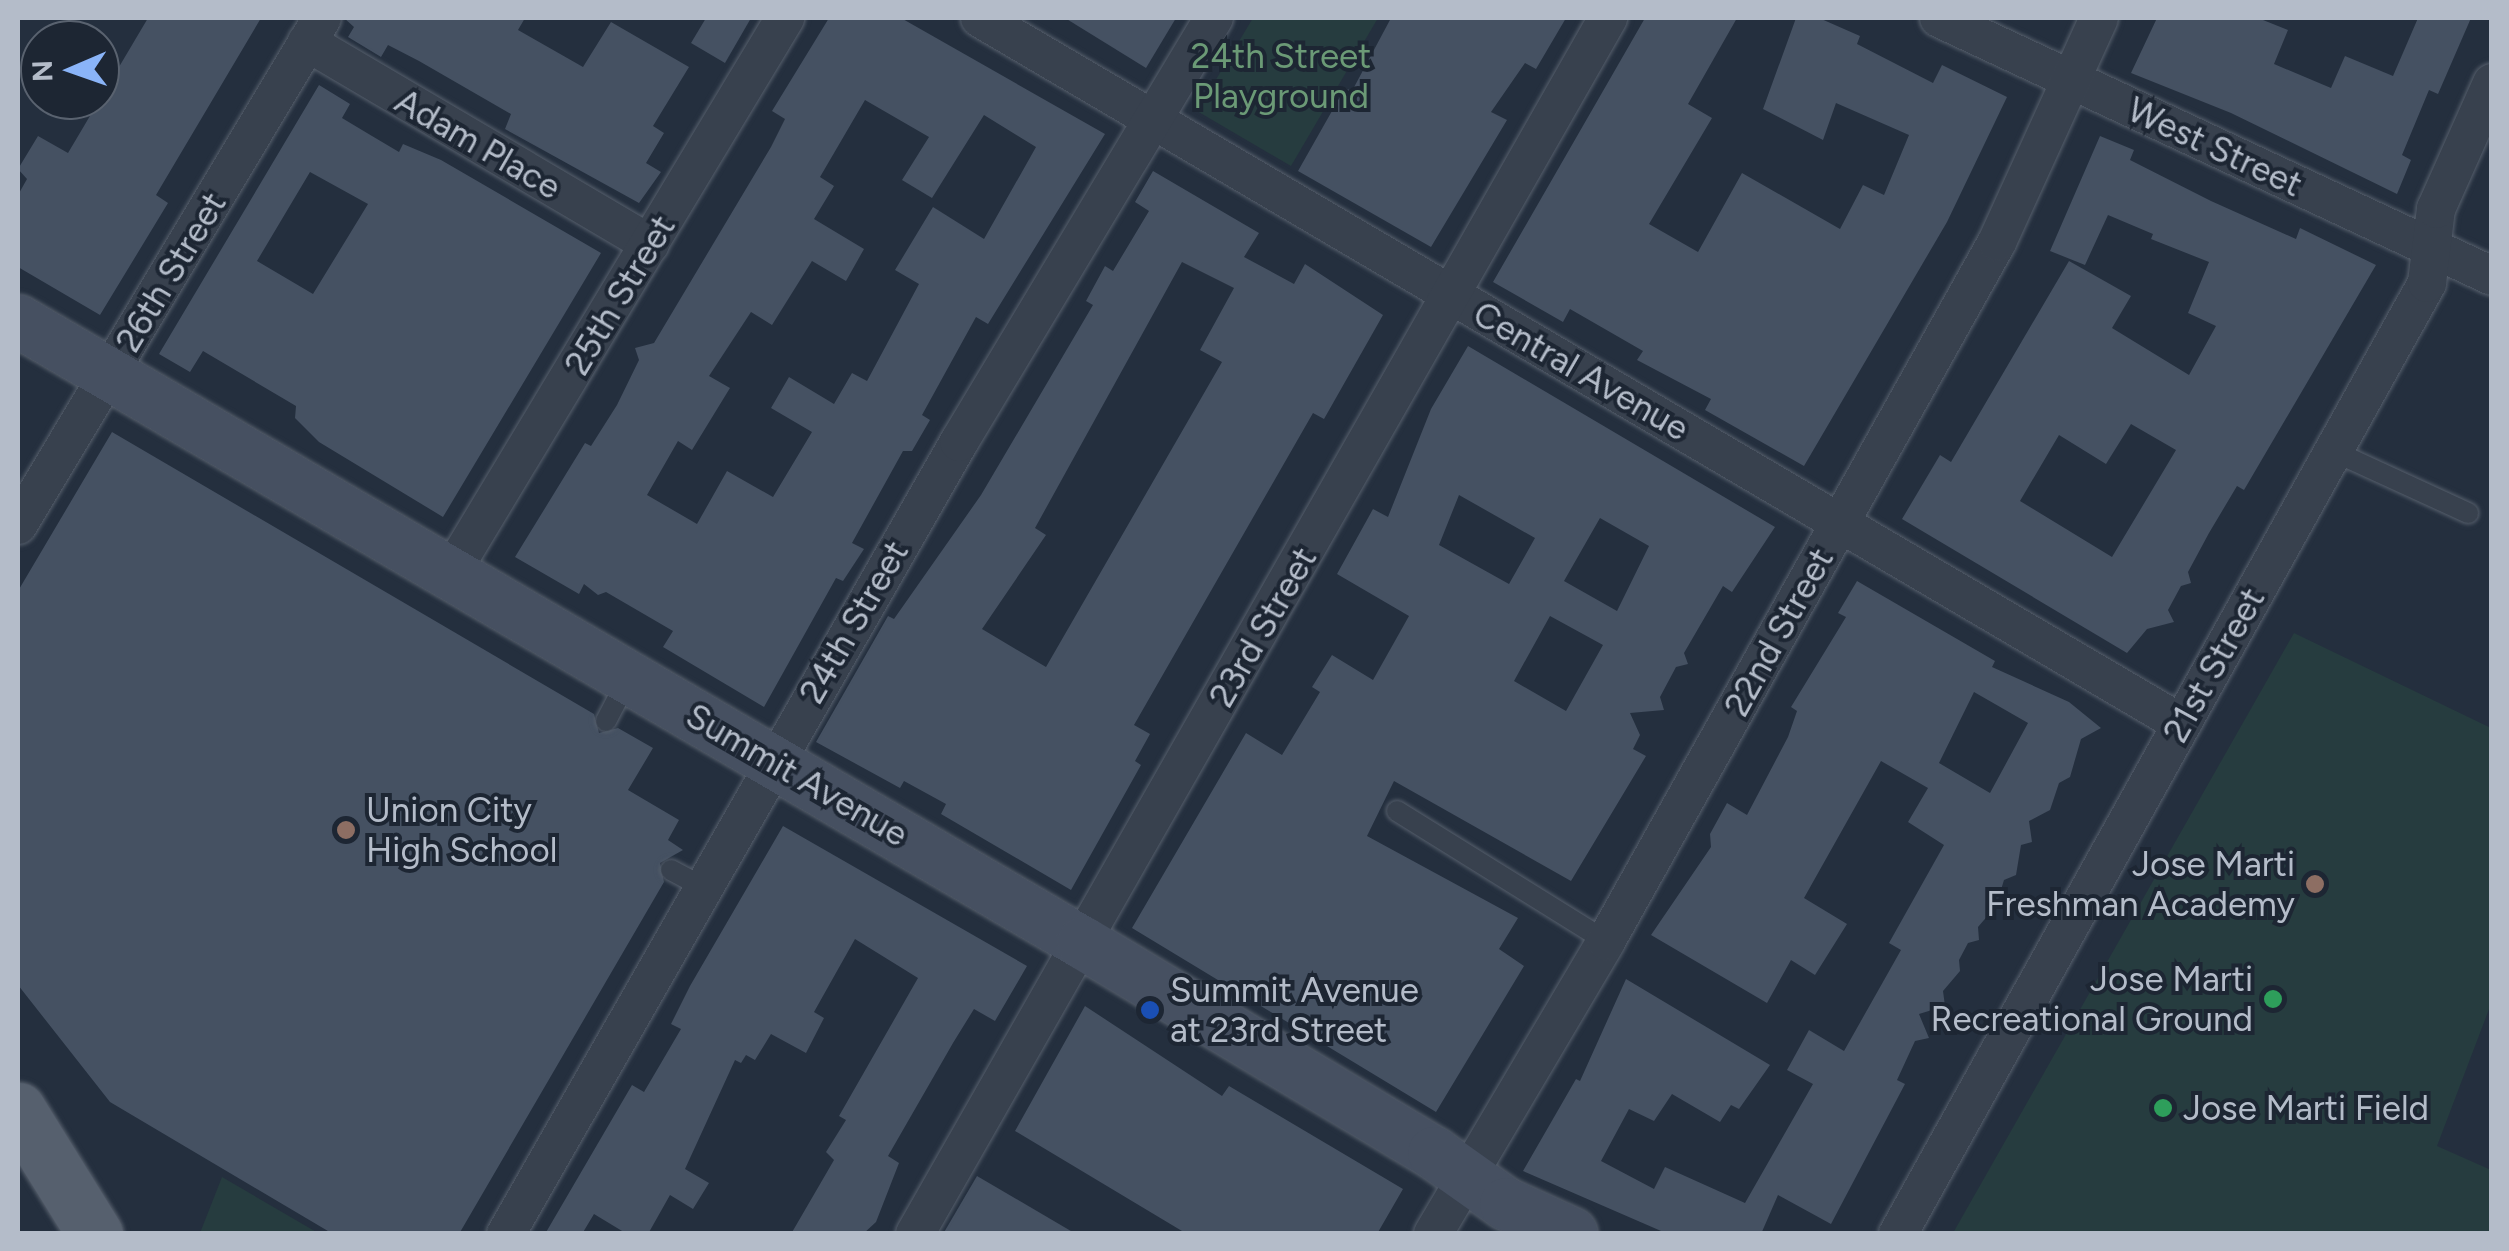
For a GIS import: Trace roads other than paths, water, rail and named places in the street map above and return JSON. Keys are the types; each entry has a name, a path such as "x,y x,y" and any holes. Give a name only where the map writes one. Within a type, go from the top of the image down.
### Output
{"main road":[{"path":"18,1110 95,1234"}],"street":[{"name":"25th Street","path":"452,571 785,18"},
{"name":"Central Avenue","path":"980,18 2182,724"},
{"name":"24th Street","path":"506,1234 958,442 1214,18"},
{"name":"23rd Street","path":"915,1234 1608,18"},
{"name":"West Street","path":"1939,18 2492,276"},
{"name":"22nd Street","path":"1433,1234 1606,940 1997,242 2099,18"},
{"name":"Adam Place","path":"314,30 650,244"},
{"name":"26th Street","path":"18,525 314,30"},
{"name":"21st Street","path":"1898,1234 2427,283 2436,210 2492,83"},
{"name":"Summit Avenue","path":"18,322 452,571 617,699 776,762 1083,943 1506,1204 1572,1234"}],"lane":[{"path":"2331,450 2468,513"},
{"path":"1397,811 1606,940"},
{"path":"671,870 706,889"}],"place":[{"name":"Union City High School","path":"346,830"},
{"name":"Jose Marti Freshman Academy","path":"2315,884"},
{"name":"Jose Marti Recreational Ground","path":"2273,999"},
{"name":"Summit Avenue at 23rd Street","path":"1150,1010"},
{"name":"Jose Marti Field","path":"2163,1108"}],"park label":[{"name":"24th Street Playground","path":"1281,76"}]}
